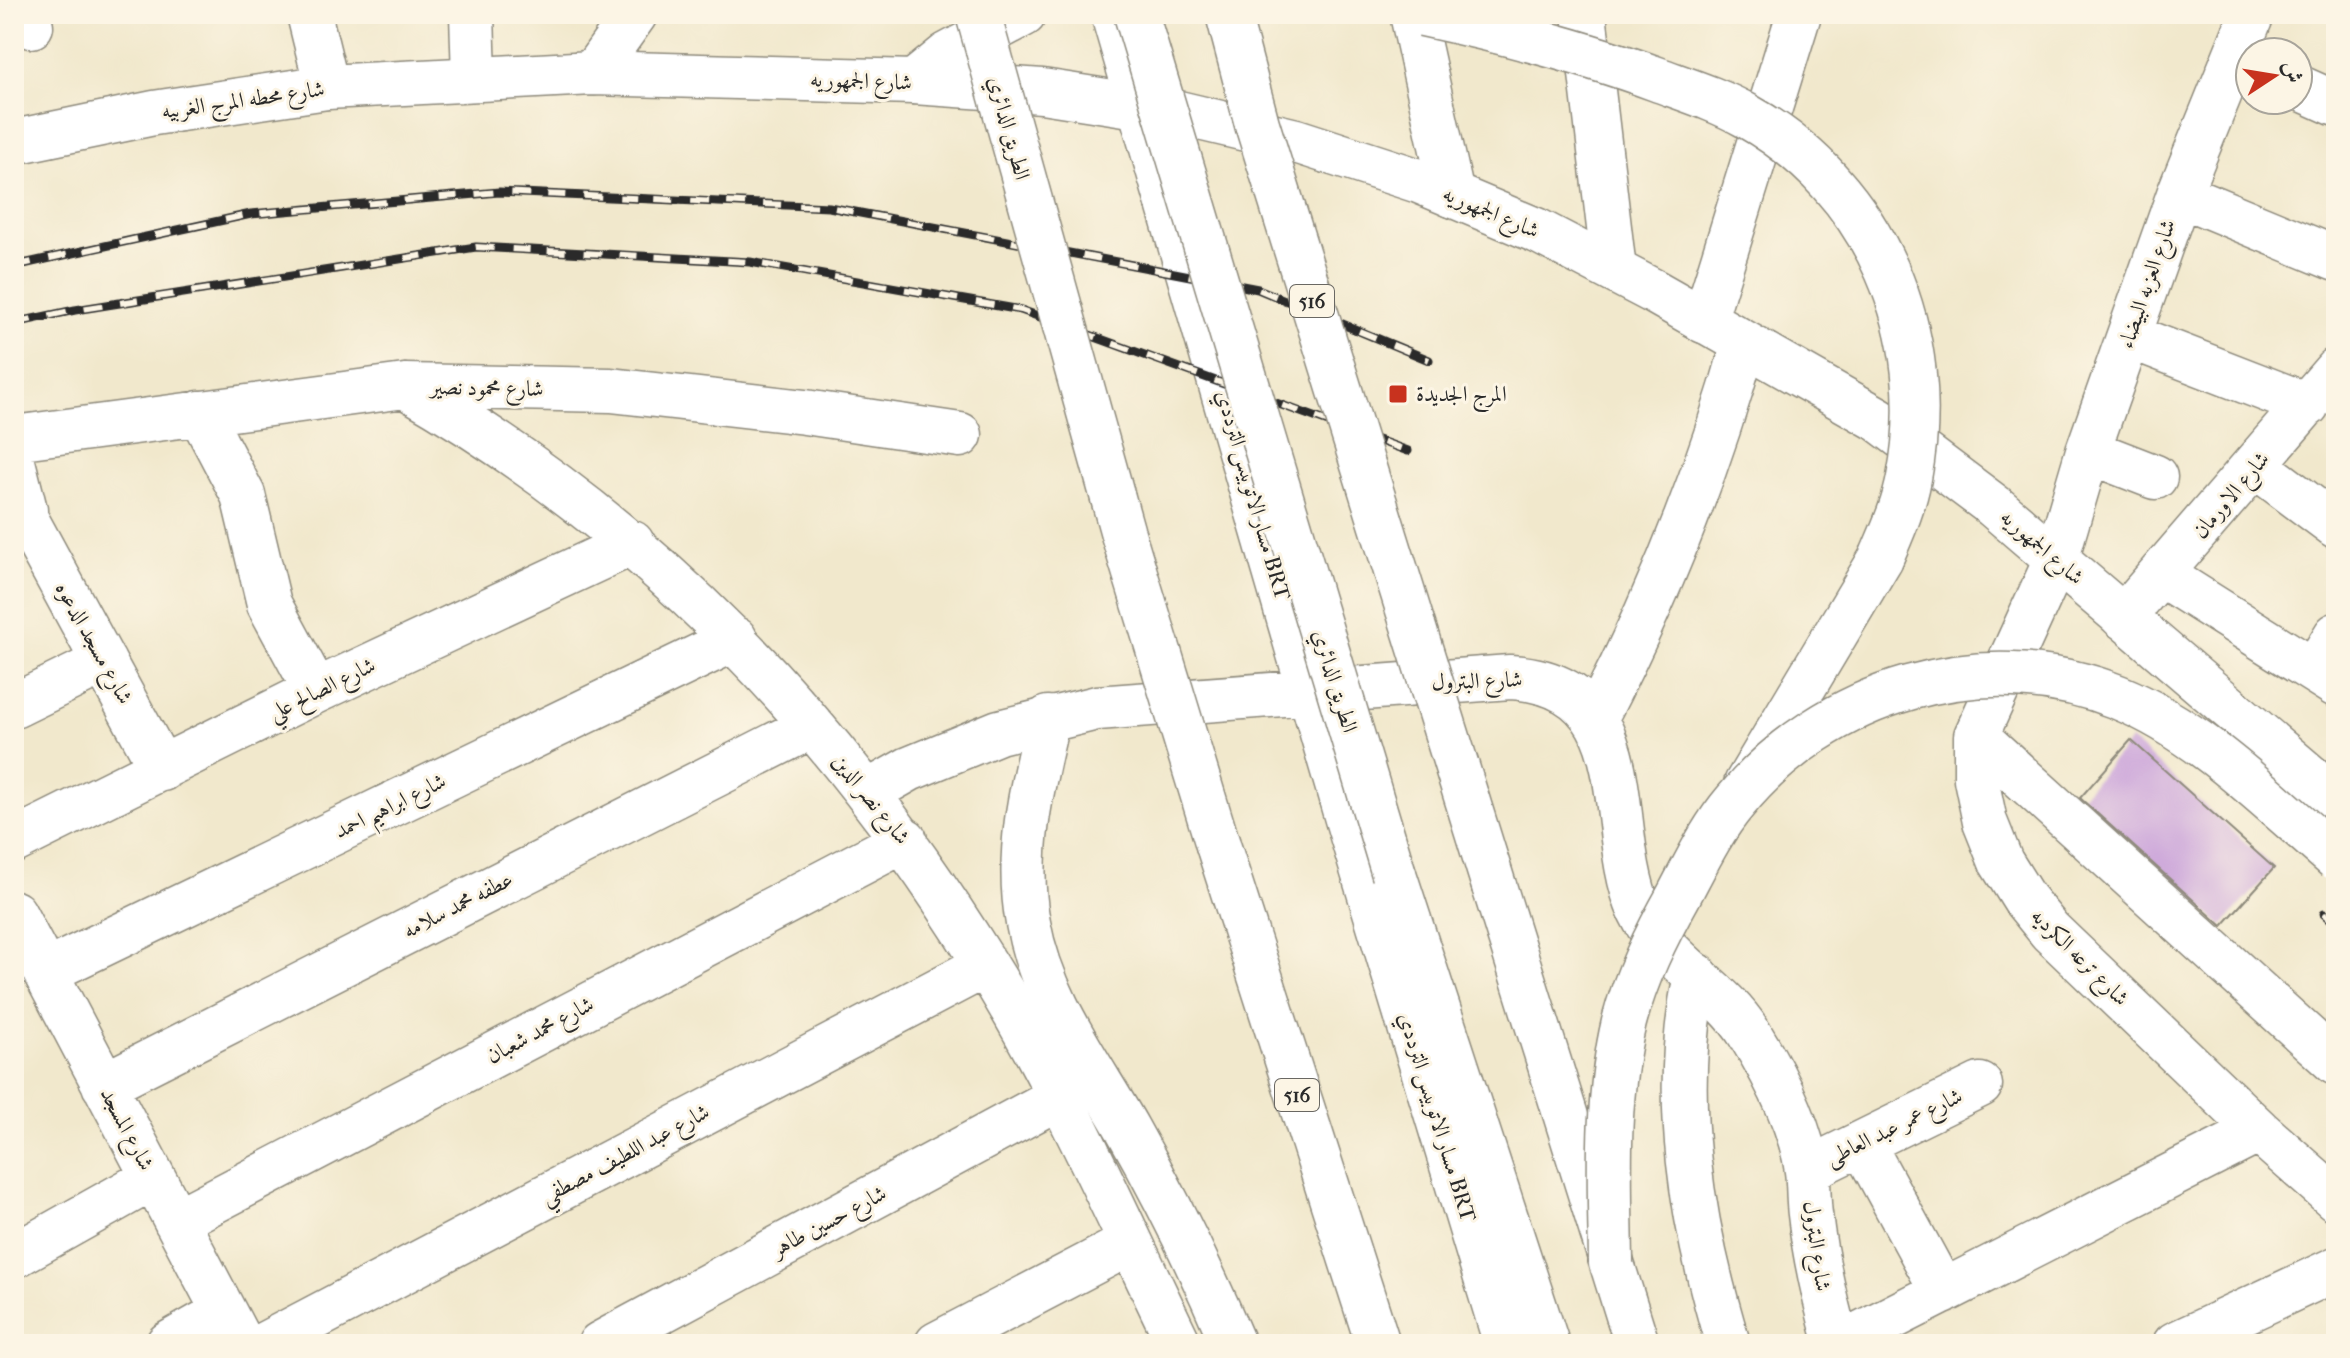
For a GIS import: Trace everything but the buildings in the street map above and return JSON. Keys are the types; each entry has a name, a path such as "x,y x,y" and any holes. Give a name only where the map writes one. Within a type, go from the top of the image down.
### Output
{"main road":[{"path":"309,14 327,87"},
{"path":"472,14 474,77"},
{"path":"593,73 635,14"},
{"name":"الطريق الدائري","path":"978,14 1128,549 1227,875 1378,1344"},
{"path":"914,82 947,55 1024,14"},
{"name":"مسار الاتوبيس الترددي BRT","path":"1113,14 1347,819 1506,1344"},
{"name":"الطريق الدائري","path":"1136,14 1389,859 1547,1344"},
{"name":"516","path":"1228,14 1262,139 1637,1344"},
{"path":"1412,14 1452,195"},
{"path":"1423,14 1546,44 1626,68 1746,115 1784,139 1847,201 1892,278 1907,321 1914,361 1915,442 1909,482 1881,558 1710,838 1651,945 1624,1022 1611,1103 1611,1263"},
{"path":"1584,14 1614,270"},
{"path":"1704,321 1799,14"},
{"name":"شارع العزبه البيضاء","path":"2248,36 2252,14"},
{"name":"شارع الجمهوريه","path":"474,77 593,73 914,82 1042,91 1170,111 1296,141 1452,195 1538,231 1614,270 1825,386 1917,446 2336,799"},
{"name":"شارع محطه المرج الغربيه","path":"14,142 154,113 327,87 474,77"},
{"name":"شارع العزبه البيضاء","path":"2056,560 2088,451 2179,194 2234,80"},
{"path":"2314,94 2336,104"},
{"path":"2179,194 2336,259"},
{"path":"2129,336 2323,396"},
{"path":"1595,719 1656,596 1692,511 1744,344"},
{"name":"شارع محمود نصير","path":"14,438 405,386 611,390 805,412 960,435"},
{"name":"شارع نصر الدين","path":"405,386 546,475 632,543 735,639 812,726 905,840 986,965 1059,1097 1179,1344"},
{"name":"شارع الاورمان","path":"2123,617 2256,466 2323,396"},
{"path":"200,413 243,495 269,604 316,691"},
{"path":"2088,451 2155,477"},
{"path":"14,466 19,522"},
{"path":"2256,466 2336,526"},
{"name":"شارع مسجد الدعوه","path":"19,522 104,662 162,769"},
{"name":"شارع الصالح علي","path":"14,841 316,691 632,543"},
{"name":"شارع ترعه الكرديه","path":"2056,560 1976,736 1976,779 1985,822 2001,862 2024,899 2050,931 2259,1131 2336,1199"},
{"path":"2162,575 2329,664"},
{"name":"شارع ابراهيم احمد","path":"45,972 735,639"},
{"path":"14,706 104,662"},
{"path":"1734,803 1795,743 1832,719 1871,700 1954,677 1997,674 2041,677 2116,696 2185,732 2336,858"},
{"name":"شارع البترول","path":"867,793 953,749 1048,718 1147,702 1510,677 1529,678 1565,691 1595,719 1613,757 1625,847 1641,912 1676,957 1747,1030 1792,1120 1807,1170 1815,1253 1839,1344"},
{"path":"1048,718 1023,846 1026,909 1037,961 1069,1033 1135,1143 1190,1248 1233,1344"},
{"name":"عطفه محمد سلامه","path":"104,1085 812,726"},
{"path":"1976,736 2336,1063"},
{"name":"شارع محمد شعبان","path":"176,1221 905,840"},
{"name":"شارع المسجد","path":"14,913 233,1328"},
{"name":"شارع عبد اللطيف مصطفي","path":"265,1344 986,965"},
{"path":"1696,975 1683,1064 1686,1122 1705,1255 1728,1344"},
{"name":"شارع عمر عبد العاطى","path":"1807,1170 1980,1085"},
{"name":"شارع حسين طاهر","path":"600,1344 1059,1097"},
{"path":"1839,1344 2259,1131"},
{"path":"1862,1143 1943,1292"},
{"path":"14,1256 153,1178"},
{"path":"937,1344 1130,1243"},
{"path":"2175,1344 2336,1269"},
{"path":"168,1344 233,1328"}],"railway":[{"path":"14,266 251,214 499,192 829,207 1258,289 1429,360"},
{"path":"14,323 75,310 476,247 750,262 1021,310 1408,451"},
{"path":"2324,913 2336,924"}],"place":[{"name":"المرج الجديدة","path":"1398,394"}]}
